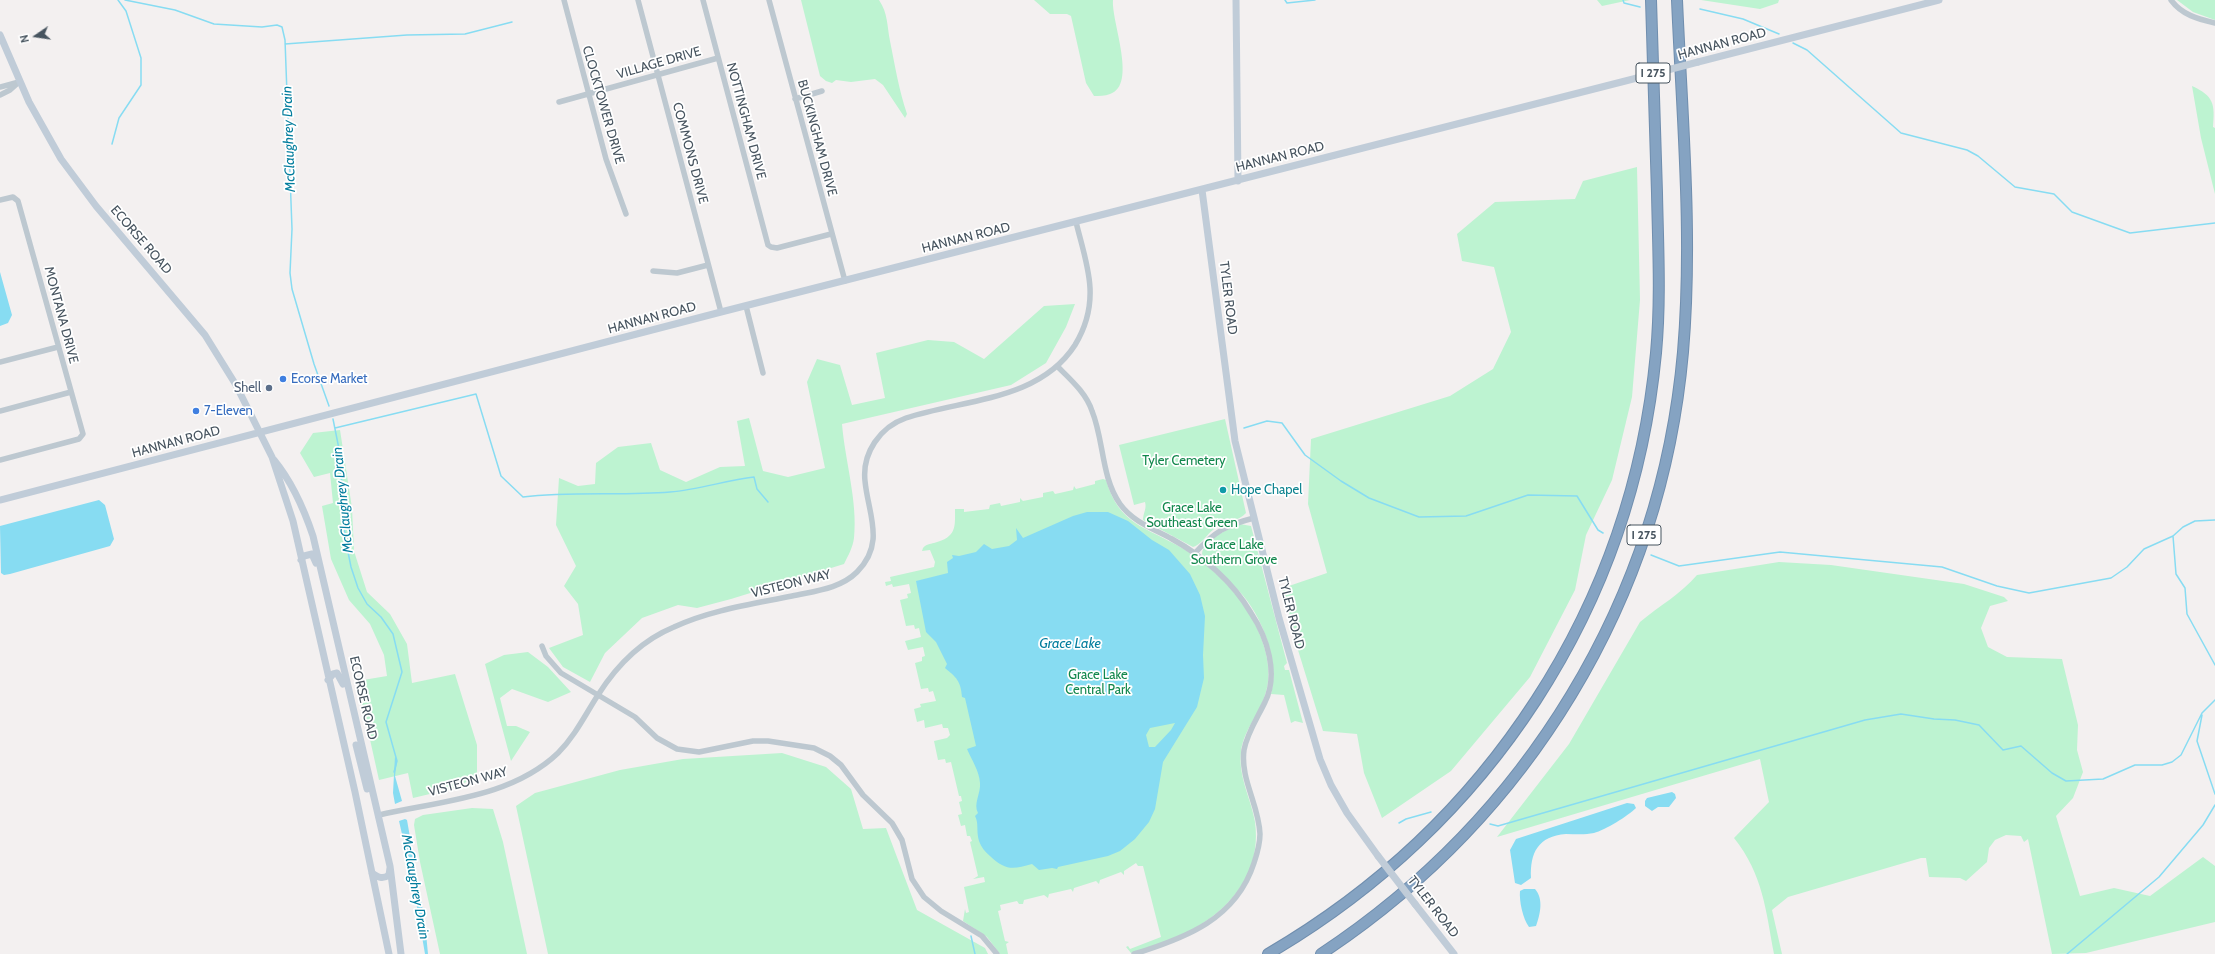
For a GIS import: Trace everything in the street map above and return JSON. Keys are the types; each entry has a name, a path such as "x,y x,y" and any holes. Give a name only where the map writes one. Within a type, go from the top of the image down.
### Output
{"highway":[{"name":"I 275","path":"1268,954 1307,930 1359,894 1426,836 1469,791 1508,742 1552,677 1576,632 1606,564 1629,497 1641,449 1650,403 1657,338 1659,296 1658,234 1651,0"},
{"name":"I 275","path":"1321,954 1375,916 1426,873 1497,799 1532,755 1561,714 1598,648 1621,600 1656,501 1670,452 1683,352 1686,305 1685,187 1677,0"}],"street":[{"name":"CLOCKTOWER DRIVE","path":"564,0 606,159 626,214"},
{"name":"COMMONS DRIVE","path":"638,0 721,312"},
{"name":"NOTTINGHAM DRIVE","path":"703,0 768,242 771,247 777,248 831,234"},
{"name":"BUCKINGHAM DRIVE","path":"769,0 831,234 845,281"},
{"path":"1236,0 1238,181"},
{"name":"HANNAN ROAD","path":"0,500 721,312 1238,181 1939,0"},
{"path":"2171,0 2175,6 2191,16 2215,23"},
{"name":"ECORSE ROAD","path":"0,35 19,82 41,125 68,170 96,206 205,335 228,370 261,432 272,457 287,500 302,560 328,680 356,792 389,954"},
{"name":"VILLAGE DRIVE","path":"559,102 658,76 718,58"},
{"path":"0,87 19,82"},
{"path":"0,95 10,90 19,82"},
{"path":"795,99 822,91"},
{"name":"TYLER ROAD","path":"1202,190 1230,415 1237,452 1298,689 1320,759 1331,785 1347,813 1378,856 1454,954"},
{"name":"MONTANA DRIVE","path":"0,200 11,197 16,198 82,433 82,437 79,439 0,460"},
{"name":"VISTEON WAY","path":"379,815 495,789 524,777 545,763 566,745 598,695 625,660 649,639 674,626 702,616 830,587 848,580 862,566 873,542 874,523 865,475 870,450 882,433 892,424 910,416 1024,388 1042,379 1058,367 1080,337 1085,326 1090,306 1089,274 1076,222"},
{"path":"653,271 677,273 708,265"},
{"path":"746,306 763,373"},
{"path":"0,362 58,346"},
{"path":"1058,367 1082,392 1092,410 1110,484 1121,505 1137,520 1195,553 1214,569 1247,606 1260,630 1268,651 1270,689 1248,737 1243,761 1260,835 1257,854 1248,880 1234,902 1216,918 1167,944 1134,954"},
{"path":"0,411 71,392"},
{"name":"ECORSE ROAD","path":"272,457 288,479 307,516 313,536 390,866 402,954"},
{"path":"1195,553 1218,530 1234,523 1254,518"},
{"path":"302,560 306,555 314,556 324,596 329,602"},
{"path":"542,646 546,656 561,672 638,719 662,742 683,751 705,752 753,741 768,741 814,748 830,756 841,765 863,795 892,823 902,840 912,879 924,897 937,909 982,936 997,954"},
{"path":"328,680 335,673 340,676 364,778 373,798"},
{"path":"372,872 378,877 384,878 389,876 390,866"}],"green space":[{"path":"801,0 879,0 886,15 897,78 907,114 905,118 883,85 875,79 851,82 836,80 832,83 826,81 820,76"},
{"path":"1034,0 1113,0 1113,10 1123,66 1122,78 1118,88 1108,95 1094,96 1086,83 1071,16 1067,14 1050,14"},
{"path":"1597,0 1630,0 1602,6"},
{"path":"1701,0 1779,0 1778,3 1760,9"},
{"path":"2177,0 2215,0 2215,20 2193,12"},
{"path":"2192,86 2205,93 2212,102 2214,112 2213,127 2215,128 2215,194 2201,138"},
{"path":"1637,167 1640,300 1632,397 1612,480 1586,535 1575,590 1530,677 1451,771 1382,818 1364,773 1357,734 1323,731 1298,650 1283,588 1327,573 1308,504 1311,439 1450,396 1493,369 1511,332 1494,267 1462,261 1457,234 1495,202 1575,199 1583,181"},
{"path":"1075,304 1066,327 1046,363 1011,385 842,424 853,496 855,524 853,545 844,564 731,599 697,608 678,605 642,618 605,653 590,682 563,667 549,648 583,635 578,604 564,586 576,566 556,525 559,478 578,486 595,484 596,463 618,447 651,443 660,470 686,482 720,467 745,466 737,421 749,418 763,471 788,477 825,468 807,382 817,359 840,365 852,405 885,398 876,353 928,340 954,342 984,359 1044,306"},
{"name":"Tyler Cemetery","path":"1225,419 1246,513 1239,518 1214,529 1193,547 1143,520 1146,507 1145,502 1134,505 1119,445"},
{"path":"340,430 352,508 354,551 367,592 390,614 407,644 412,683 455,674 477,745 477,776 455,788 413,798 408,773 379,780 357,681 387,676 384,655 370,624 349,600 331,559 322,506 333,503 330,473 314,477 300,453 313,433"},
{"name":"Grace Lake","path":"1103,479 1106,480 1118,507 1126,516 1135,523 1182,548 1200,560 1218,575 1241,601 1258,629 1268,662 1268,685 1259,709 1242,744 1241,752 1241,770 1255,822 1255,849 1249,872 1237,892 1220,910 1201,925 1178,937 1131,953 1126,947 1128,946 1130,949 1161,937 1143,866 1138,866 1136,863 1124,871 1124,875 1121,872 1100,880 1099,884 1096,881 1074,888 1073,892 1071,889 1049,894 1048,898 1044,895 1024,900 1023,904 1019,904 1017,901 1000,905 1001,910 998,911 1005,941 1009,942 1006,944 1008,954 1000,954 987,937 963,921 965,909 966,913 969,912 964,887 985,882 984,877 973,879 978,876 970,842 972,841 970,836 967,836 965,825 961,826 958,815 962,814 959,802 962,801 961,796 959,796 951,762 946,763 945,759 938,760 934,741 947,738 950,735 948,728 943,728 942,724 925,728 924,720 917,722 914,709 921,707 920,704 936,701 933,691 929,692 928,688 921,689 915,663 922,661 922,657 925,656 923,647 908,650 905,641 921,637 919,628 915,629 914,625 906,626 900,600 908,598 907,594 911,593 909,584 893,587 892,584 886,586 885,582 891,581 890,577 934,567 935,562 930,550 922,551 923,548 927,545 942,541 951,534 955,521 955,509 964,509 964,512 989,509 990,505 1000,503 1001,506 1020,502 1020,498 1023,501 1043,497 1043,493 1053,491 1055,494 1073,490 1074,486 1076,489 1095,484 1095,481"},
{"name":"Grace Lake Southern Grove","path":"1240,524 1251,526 1287,663 1284,666 1285,670 1289,670 1303,723 1295,721 1291,723 1284,695 1271,694 1273,668 1271,654 1262,626 1255,613 1239,591 1214,569 1202,554 1203,549 1217,535"},
{"path":"1779,562 1831,565 1964,584 2004,597 2008,601 1990,606 1981,628 1988,647 2007,657 2062,659 2078,725 2077,750 2083,772 2073,798 2056,816 2080,896 2114,888 2150,896 2203,857 2215,866 2215,922 2086,953 2052,954 2028,839 2024,842 2021,836 2006,835 1995,840 1989,848 1987,862 1966,881 1960,878 1929,877 1926,858 1921,858 1788,897 1772,910 1782,954 1774,954 1762,893 1751,865 1734,838 1769,802 1760,759 1497,837 1569,744 1640,622 1677,594 1697,575"},
{"path":"528,652 548,667 571,692 548,702 512,689 500,698 507,726 516,726 530,732 511,761 485,664 504,655"},
{"path":"782,753 826,767 851,789 863,829 886,828 917,910 985,948 988,954 548,954 516,806 535,793 620,770 683,759"},
{"path":"472,808 493,809 503,842 527,954 440,954 420,862 414,825 415,819 423,815"}],"water":[{"path":"0,272 12,315 8,323 0,326"},
{"path":"99,500 105,505 114,539 110,546 10,574 4,575 1,573 0,526"},
{"name":"Grace Lake","path":"1087,512 1108,512 1128,521 1152,540 1169,550 1190,574 1200,595 1205,616 1203,655 1204,678 1197,707 1163,762 1155,809 1149,822 1135,839 1120,851 1108,856 1058,867 1057,869 1052,868 1039,870 1032,864 1009,868 995,861 985,851 979,841 975,816 978,813 976,806 980,783 977,770 967,749 976,746 965,698 962,697 957,680 945,668 947,664 936,642 926,632 916,581 948,573 947,562 953,558 952,555 959,556 976,552 984,544 992,549 1009,546 1017,540 1016,528 1023,538 1073,516","holes":["1175,723 1171,730 1155,747 1149,747 1146,735 1150,728"]},
{"path":"395,756 397,761 395,776 402,801 395,804 393,793"},
{"path":"1672,792 1675,794 1676,798 1669,807 1658,807 1652,811 1645,806 1645,801 1647,798"},
{"path":"1627,803 1634,804 1636,808 1622,819 1604,829 1591,834 1556,835 1542,842 1534,854 1531,878 1521,885 1515,883 1510,850 1516,839"},
{"path":"405,819 407,820 425,923 428,954 425,954 412,878 399,821"},
{"path":"1524,889 1535,889 1540,897 1540,912 1536,926 1529,927 1523,915 1520,891"}],"waterway":[{"path":"112,144 119,118 141,85 141,58 126,11 118,0"},
{"name":"McClaughrey Drain","path":"125,0 175,10 214,24 262,27 277,25 282,27 285,40 292,229 290,273 292,289 314,364 329,406"},
{"path":"1285,0 1287,3 1315,0"},
{"path":"1623,0 1624,3 1640,7"},
{"path":"1700,9 1743,19 1779,34"},
{"path":"285,44 407,35 465,34 512,22"},
{"path":"1793,43 1807,50 1901,133 1967,150 1978,156 2015,187 2054,194 2072,212 2130,233 2215,223"},
{"path":"335,428 476,394 501,476 523,497 560,494 633,494 670,492 754,477 757,489 768,502"},
{"name":"McClaughrey Drain","path":"333,419 340,454 345,537 351,567 358,588 367,604 381,617 393,634 402,672 386,722 397,761 394,772"},
{"path":"1244,428 1267,421 1282,423 1305,455 1341,481 1369,498 1419,517 1466,516 1528,495 1577,496 1598,530 1603,533"},
{"path":"1651,555 1679,566 1780,552 1942,567 1997,586 2029,593 2111,578 2127,567 2144,549 2173,536 2183,527 2195,521 2215,520"},
{"path":"2173,536 2176,574 2185,588 2187,614 2215,665"},
{"path":"1490,824 1498,826 1865,720 1901,714 1934,719 1955,720 1979,725 2003,750 2021,746 2052,773 2066,781 2103,779 2135,765 2162,765 2172,762 2181,755 2202,713 2215,700"},
{"path":"2202,715 2197,741 2215,794"},
{"path":"2067,954 2159,877 2203,825 2215,805"},
{"path":"1399,823 1406,819 1431,812"},
{"path":"971,936 975,954"}],"place":[{"name":"Ecorse Market","path":"283,379"},
{"name":"Shell","path":"269,388"},
{"name":"7-Eleven","path":"196,411"},
{"name":"Hope Chapel","path":"1223,490"}],"park label":[{"name":"Grace Lake Southeast Green","path":"1192,516"},
{"name":"Grace Lake Central Park","path":"1098,682"}]}
